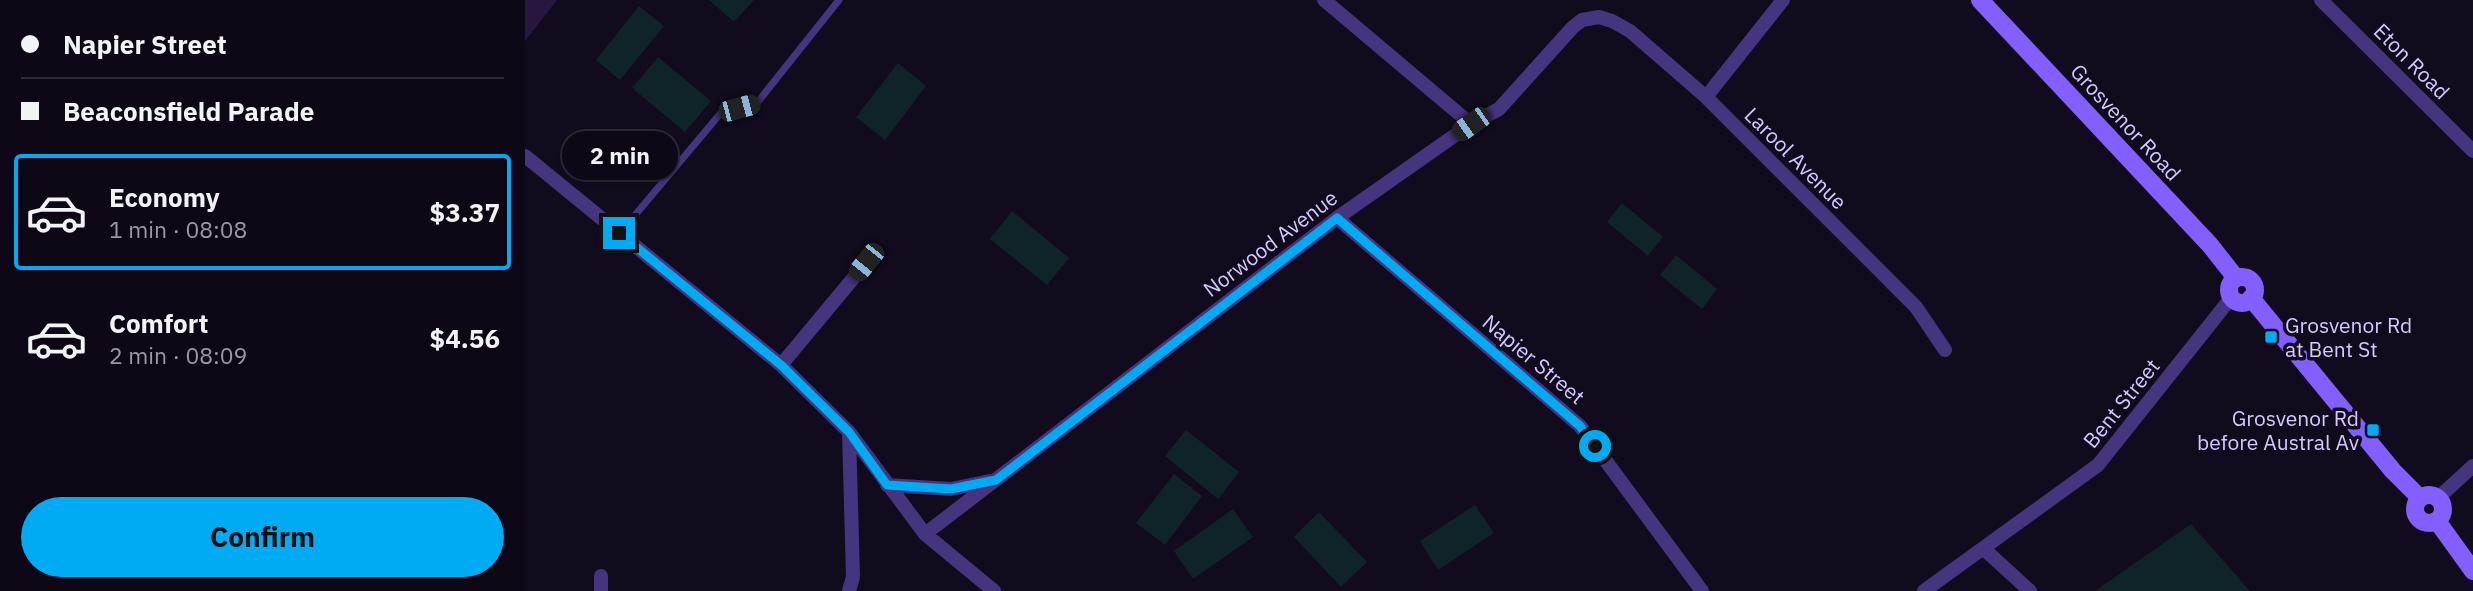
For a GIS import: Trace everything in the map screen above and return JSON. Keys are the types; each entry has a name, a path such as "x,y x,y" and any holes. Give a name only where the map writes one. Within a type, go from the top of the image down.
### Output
{"street":[{"path":"1324,0 1471,124"},
{"path":"1706,97 1783,0"},
{"name":"Grosvenor Road","path":"1980,0 2210,245 2236,278"},
{"name":"Eton Road","path":"2321,0 2473,151"},
{"name":"Norwood Avenue","path":"925,534 1337,218 1471,124 1499,109 1573,27 1582,20 1599,17"},
{"name":"Larool Avenue","path":"1599,17 1630,31 1706,97 1916,307 1945,350"},
{"path":"525,156 781,365 849,432 925,534 994,591"},
{"name":"Napier Street","path":"1337,218 1580,426 1702,591"},
{"path":"781,365 866,262"},
{"path":"2244,277 2252,282 2255,290 2252,298 2241,303 2231,298 2229,287 2236,278 2244,277"},
{"name":"Bent Street","path":"1924,591 2098,465 2231,298"},
{"path":"2252,298 2393,471 2420,498"},
{"path":"849,432 853,577 849,591"},
{"path":"2438,498 2473,466"},
{"name":"Norwood Avenue","path":"887,485 951,489 996,480"},
{"path":"2427,495 2438,498 2443,510 2437,521 2428,523 2416,516 2415,507 2420,498 2427,495"},
{"path":"2437,521 2473,571"},
{"path":"1984,549 2030,591"}],"lane":[{"path":"619,233 720,114 757,103 839,0"}],"green space":[{"path":"709,0 754,0 734,22"},
{"path":"639,6 664,26 620,80 596,60"},
{"path":"658,57 711,101 685,132 632,88"},
{"path":"898,63 926,86 885,140 856,117"},
{"path":"1622,203 1663,237 1648,256 1607,222"},
{"path":"1012,211 1069,258 1047,285 990,239"},
{"path":"1676,255 1717,289 1702,309 1660,275"},
{"path":"1186,430 1239,472 1218,499 1165,456"},
{"path":"1174,474 1202,496 1165,545 1136,523"},
{"path":"1475,505 1494,533 1438,570 1420,541"},
{"path":"1233,509 1253,537 1193,579 1174,551"},
{"path":"1319,512 1367,562 1341,587 1294,537"},
{"path":"2191,524 2250,591 2095,591"}],"building":[{"path":"525,0 557,0 525,41"}],"place":[{"name":"Grosvenor Rd at Bent St","path":"2271,337"},
{"name":"Grosvenor Rd before Austral Av","path":"2373,430"}],"route":[{"path":"619,233 781,365 849,432 887,485 951,489 996,480 1337,218 1580,426 1595,446"}]}
